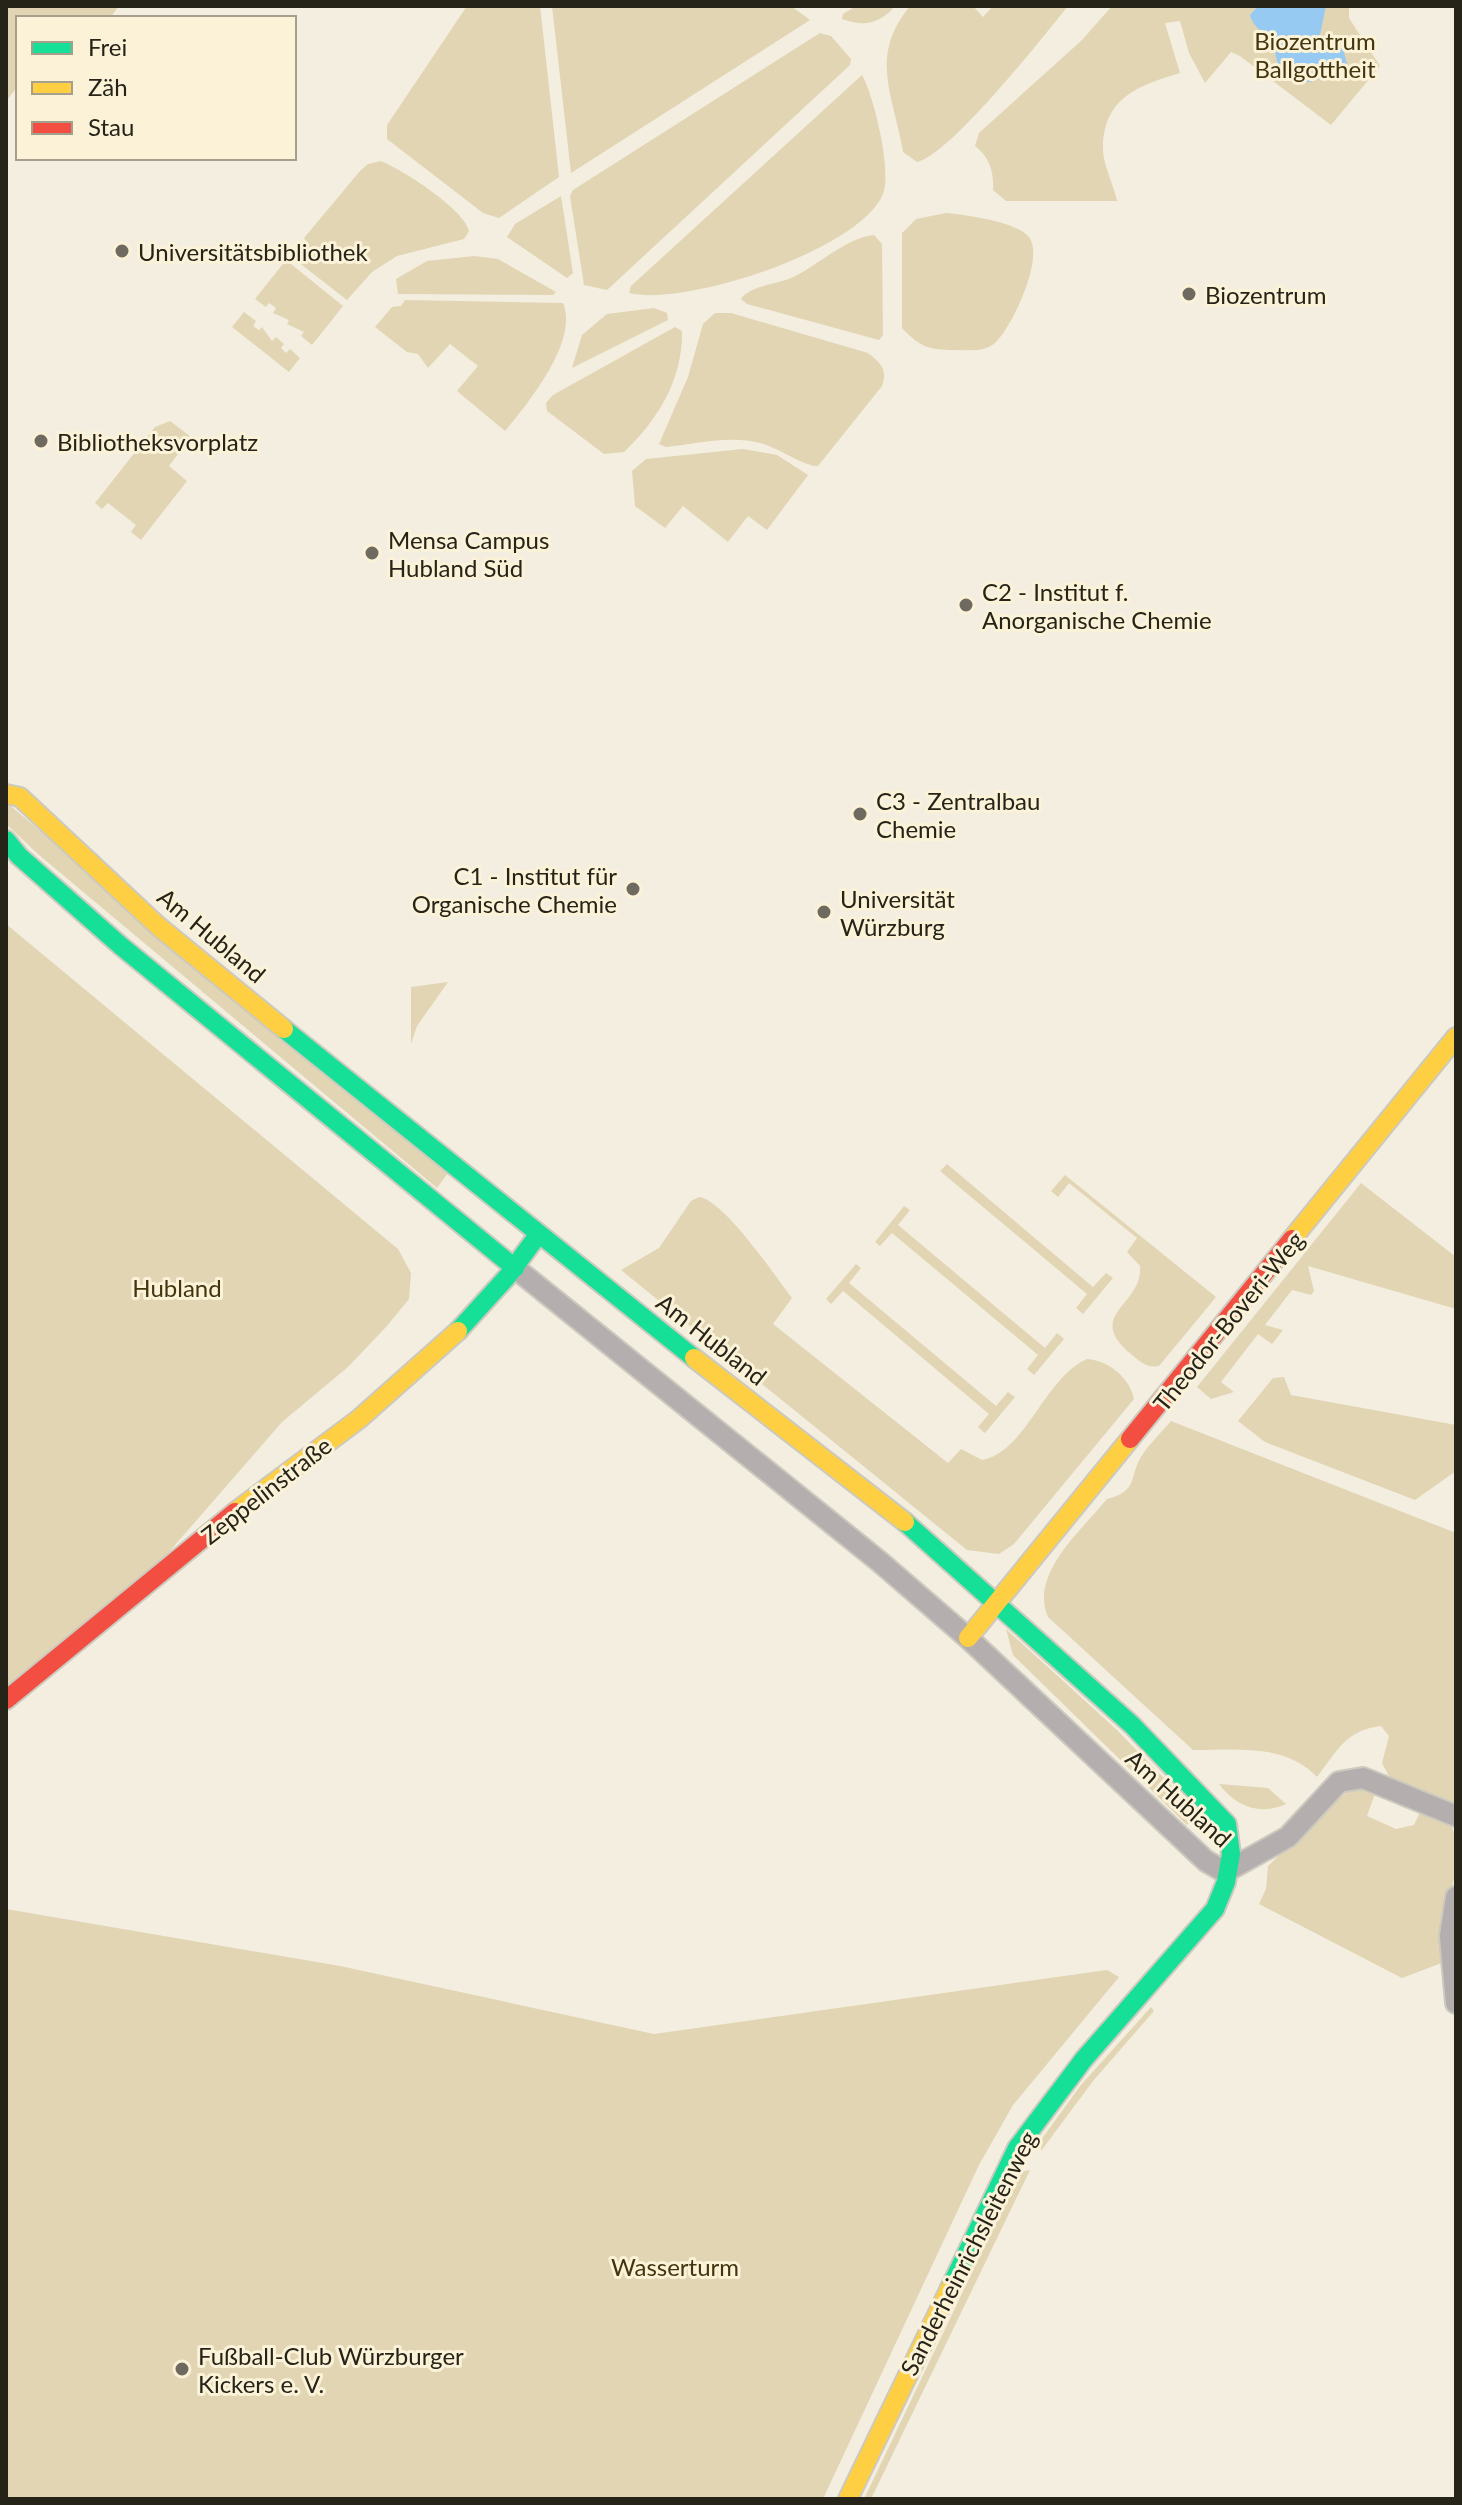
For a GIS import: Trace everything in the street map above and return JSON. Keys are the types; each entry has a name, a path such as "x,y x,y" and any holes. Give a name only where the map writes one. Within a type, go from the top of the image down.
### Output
{"street":[{"name":"Am Hubland","path":"6,794 20,797 158,926 538,1235 888,1508 998,1602 1132,1725 1221,1814 1231,1837 1225,1872 1191,1849 968,1638 880,1562 121,946 19,856 6,840"},
{"name":"Theodor-Boveri-Weg","path":"968,1638 1456,1037"},
{"path":"515,1268 538,1235"},
{"name":"Zeppelinstraße","path":"6,1700 135,1591 313,1457 423,1367 515,1268"},
{"path":"1225,1872 1288,1837 1339,1782 1363,1778 1456,1816"},
{"name":"Sanderheinrichsleitenweg","path":"848,2499 1017,2148 1084,2059 1207,1920 1221,1897 1225,1872"},
{"path":"1456,1897 1450,1936 1456,2003"}],"green space":[{"path":"6,6 119,6 112,16 16,16 16,89 7,100"},
{"path":"467,6 540,6 559,177 499,218 483,213 387,139 387,125"},
{"path":"552,6 791,6 810,20 571,173"},
{"path":"856,6 895,6 883,17 871,22 857,23 842,19 843,14"},
{"path":"910,6 973,6 983,17 993,6 1068,6 973,118 932,155 917,162 903,152 887,77 890,42"},
{"name":"Biozentrum Ballgottheit","path":"1112,6 1349,6 1349,18 1380,66 1331,125 1231,52 1205,83 1189,53 1180,21 1165,23 1180,73 1127,96 1117,105 1105,130 1103,153 1117,201 1006,201 993,190 990,166 975,146 979,133 1082,40"},
{"path":"820,33 831,36 851,59 850,65 607,290 584,285 570,196 573,190"},
{"path":"862,75 876,116 885,169 883,194 868,215 807,254 768,270 689,291 655,295 629,293 631,286"},
{"path":"381,161 417,181 445,202 465,222 469,231 464,239 397,256 372,272 347,300 293,258 306,241 304,238 360,171 368,164"},
{"path":"561,196 573,273 567,278 507,237 515,224"},
{"path":"946,213 1012,226 1028,236 1032,245 1030,273 1011,321 996,342 982,349 932,348 914,339 902,328 902,233 916,219"},
{"path":"874,235 882,244 883,335 879,340 747,304 741,299 757,288 801,273 853,241"},
{"path":"474,256 498,259 556,292 553,295 398,294 396,279 427,261"},
{"path":"286,260 343,306 312,345 301,336 304,332 273,313 276,308 269,303 266,307 255,299"},
{"path":"405,300 563,303 566,318 558,353 538,388 505,431 457,391 478,366 450,344 428,368 418,354 407,352 375,327 392,307 401,306"},
{"path":"654,308 667,313 668,320 572,368 582,335 607,314"},
{"path":"244,312 256,321 253,326 259,330 262,327 272,341 276,337 284,344 281,348 286,353 290,349 300,358 289,372 232,327"},
{"path":"715,313 731,313 868,353 880,364 884,371 882,386 818,466 749,441 725,440 666,447 659,444 688,377 703,324"},
{"path":"675,327 682,331 673,382 658,412 624,452 604,454 547,411 546,403 553,395"},
{"path":"170,421 191,437 169,466 187,481 141,540 131,532 136,525 108,503 102,509 95,503 155,427"},
{"path":"743,449 777,455 808,475 767,530 748,516 728,542 683,506 665,528 635,506 632,471 646,459"},
{"path":"6,802 448,1173 437,1188 39,855 6,824"},
{"name":"Hubland","path":"6,924 398,1249 411,1273 409,1299 386,1327 348,1367 282,1422 135,1591 6,1700"},
{"path":"448,982 417,1026 411,1044 411,987"},
{"path":"947,1164 1093,1287 1106,1273 1113,1278 1083,1314 1076,1308 1087,1294 940,1171"},
{"path":"1065,1175 1216,1297 1159,1366 1137,1360 1118,1340 1113,1329 1114,1319 1139,1279 1140,1266 1127,1252 1137,1238 1069,1183 1058,1197 1051,1191"},
{"path":"1361,1183 1456,1257 1456,1309 1308,1266 1314,1291 1311,1295 1292,1290 1265,1325 1283,1330 1272,1344 1258,1334 1221,1382 1234,1392 1211,1399 1197,1387"},
{"path":"699,1197 709,1201 735,1224 792,1298 773,1324 948,1463 961,1449 982,1460 997,1454 1023,1429 1059,1381 1087,1359 1103,1363 1123,1377 1134,1399 1014,1544 999,1554 967,1550 621,1270 659,1248 691,1201"},
{"path":"904,1206 910,1210 898,1225 1045,1348 1057,1333 1064,1339 1034,1375 1027,1369 1038,1355 892,1233 880,1246 875,1242"},
{"path":"856,1264 861,1268 849,1283 996,1406 1008,1392 1015,1397 985,1433 978,1427 989,1414 843,1291 831,1304 826,1299"},
{"path":"1284,1377 1291,1395 1456,1425 1456,1471 1415,1500 1265,1442 1238,1421 1273,1378"},
{"path":"1171,1421 1456,1533 1456,1808 1390,1778 1382,1763 1389,1736 1381,1726 1359,1732 1343,1743 1317,1777 1290,1758 1275,1754 1243,1750 1193,1750 1048,1617 1044,1601 1046,1585 1061,1554 1107,1499 1129,1487 1141,1457"},
{"path":"1006,1629 1117,1730 1198,1813 1187,1825 1013,1655"},
{"path":"1219,1784 1268,1788 1286,1804 1267,1809 1249,1807 1225,1792"},
{"path":"1360,1786 1376,1791 1367,1816 1396,1829 1414,1825 1422,1808 1450,1823 1456,1837 1455,1874 1447,1909 1447,1961 1402,1978 1259,1904 1266,1889 1268,1866 1349,1790"},
{"name":"Wasserturm","path":"6,1909 340,1966 654,2034 1107,1970 1119,1977 1013,2105 979,2165 823,2499 6,2499"},
{"path":"1151,2007 1154,2011 1093,2081 1041,2151 1041,2140 1081,2085"},
{"path":"1030,2170 871,2499 864,2499 1020,2172"}],"water":[{"path":"1258,6 1326,6 1320,35 1343,49 1347,64 1313,81 1295,81 1287,77 1280,69 1272,44 1252,20 1250,15"}],"traffic: fast":[{"path":"6,840 19,856 121,946 515,1268"},
{"path":"284,1029 694,1358"},
{"path":"458,1331 507,1277 538,1235"},
{"path":"905,1522 1132,1725 1227,1824 1231,1854 1226,1882 1215,1909 1084,2059 1017,2148 950,2288"}],"traffic: slow":[{"path":"6,794 20,797 158,926 284,1029"},
{"path":"1292,1239 1456,1037"},
{"path":"235,1512 359,1419 458,1331"},
{"path":"694,1358 905,1522"},
{"path":"968,1638 1130,1439"},
{"path":"848,2499 950,2288"}],"traffic: jam":[{"path":"1130,1439 1292,1239"},
{"path":"6,1700 235,1512"}],"place":[{"name":"Universitätsbibliothek","path":"122,251"},
{"name":"Biozentrum","path":"1189,294"},
{"name":"Bibliotheksvorplatz","path":"41,441"},
{"name":"Mensa Campus Hubland Süd","path":"372,553"},
{"name":"C2 - Institut f. Anorganische Chemie","path":"966,605"},
{"name":"C3 - Zentralbau Chemie","path":"860,814"},
{"name":"C1 - Institut für Organische Chemie","path":"633,889"},
{"name":"Universität Würzburg","path":"824,912"},
{"name":"Fußball-Club Würzburger Kickers e. V.","path":"182,2369"}]}
